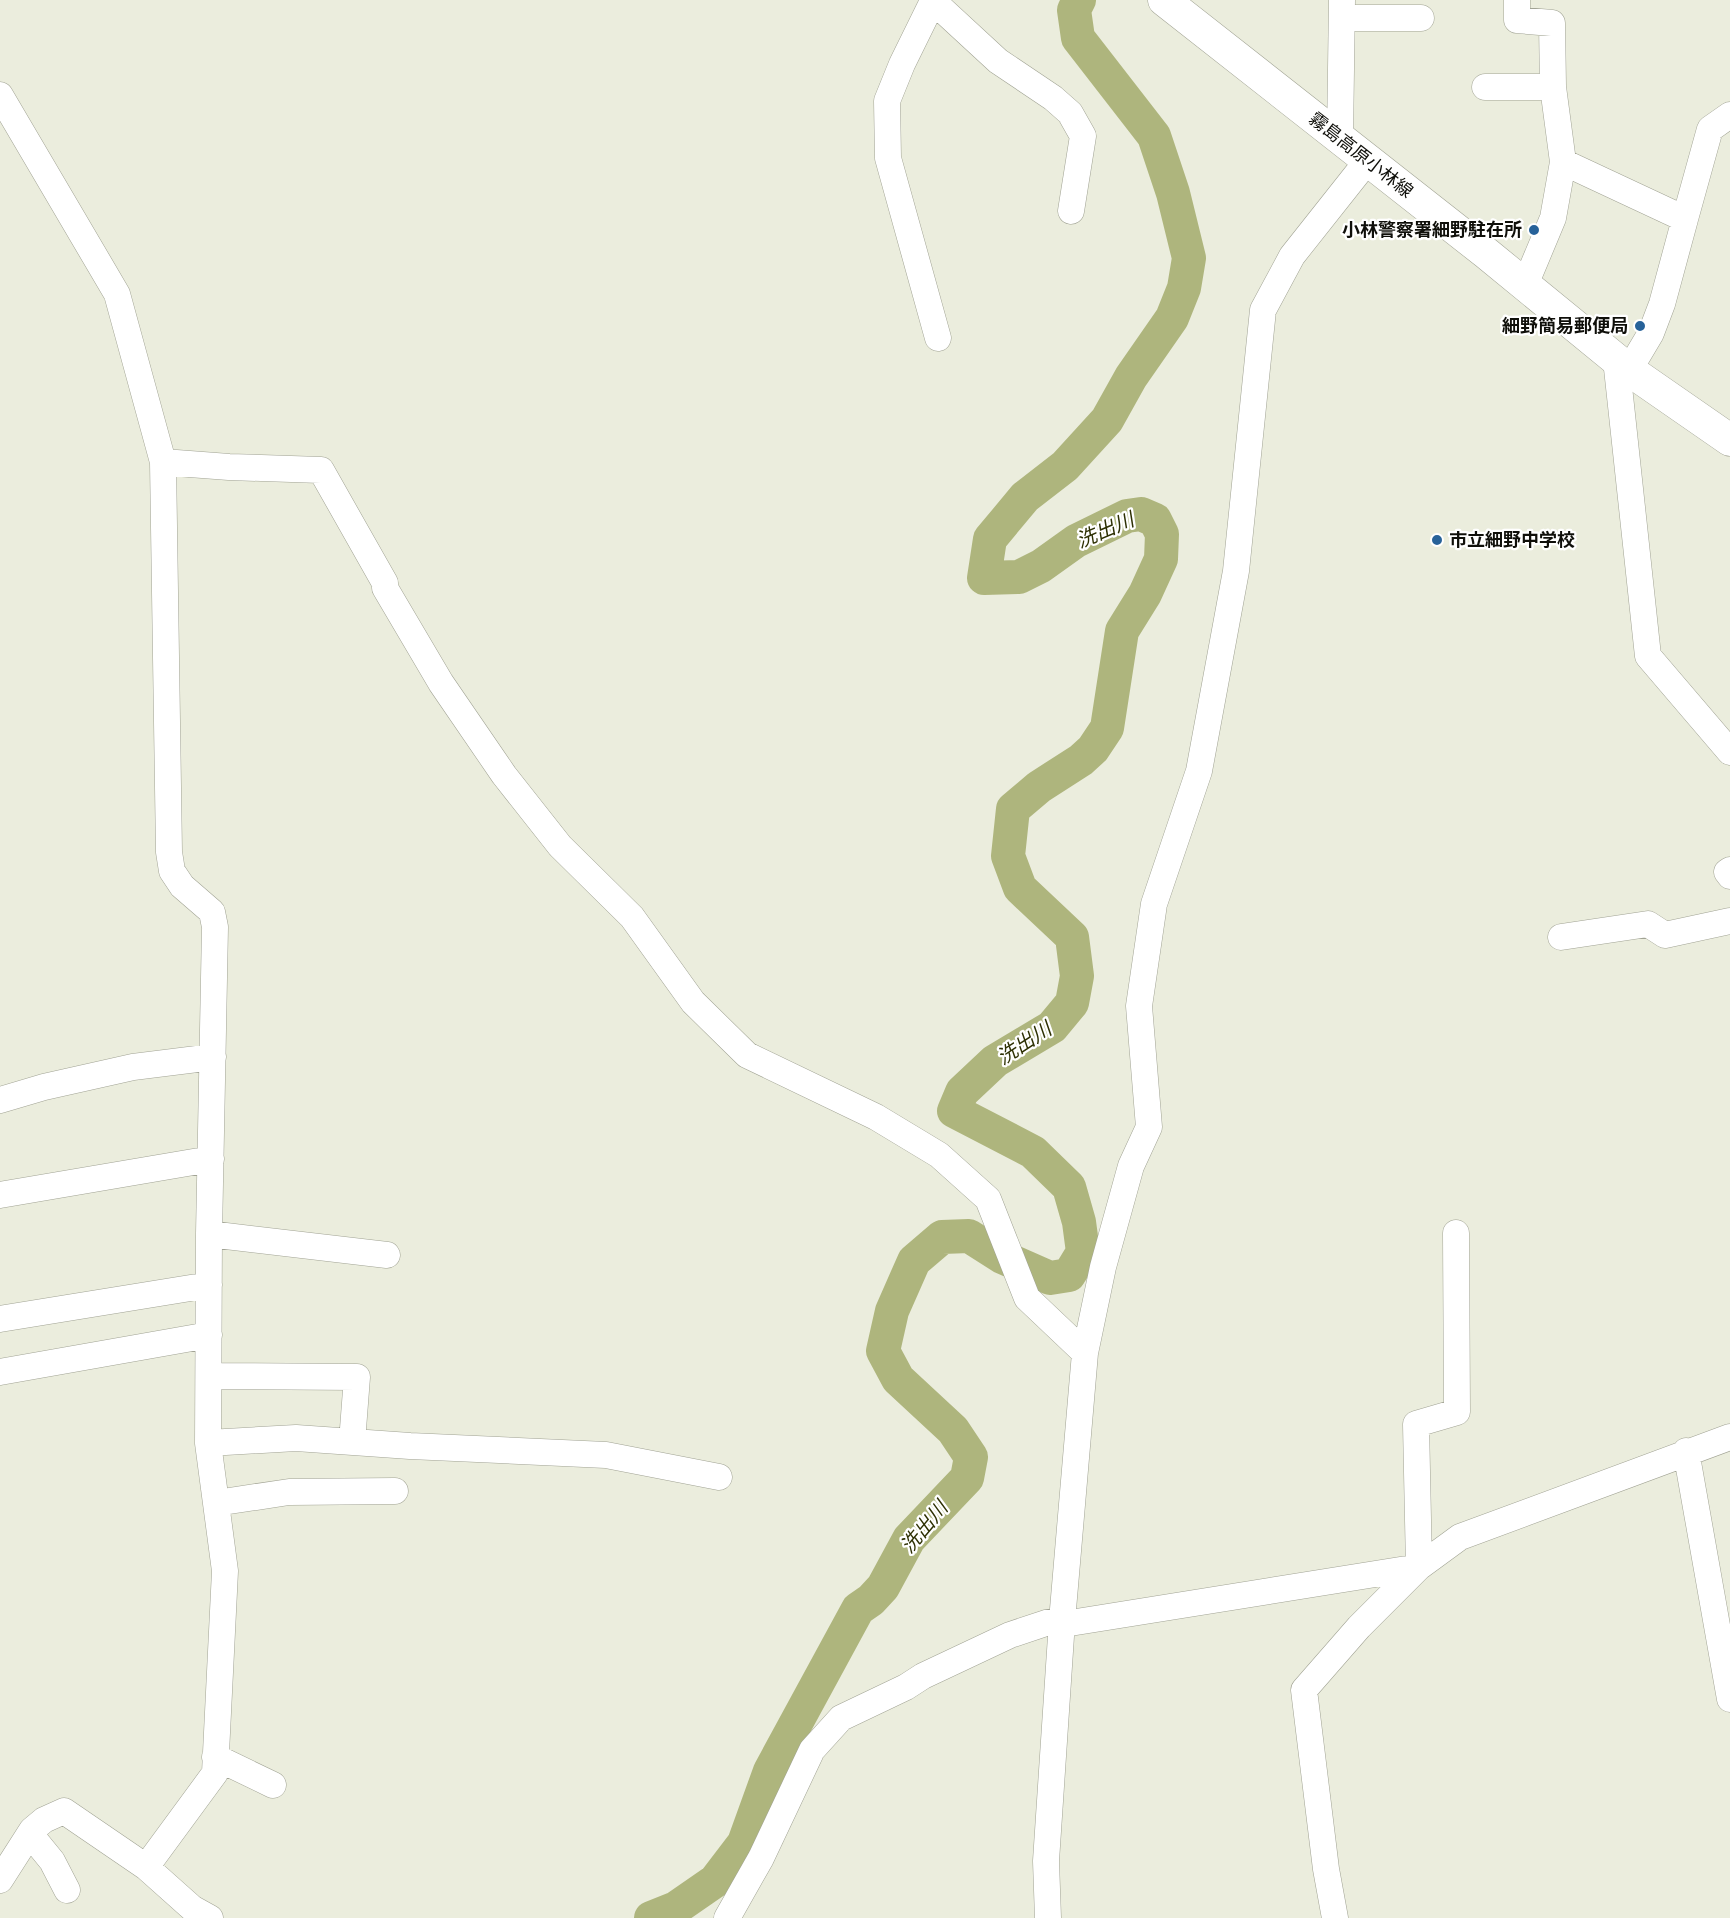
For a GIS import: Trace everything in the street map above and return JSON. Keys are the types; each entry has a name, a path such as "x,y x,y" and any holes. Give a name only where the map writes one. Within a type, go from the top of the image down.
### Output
{"main road":[{"name":"霧島高原小林線","path":"1164,0 1623,364 1730,438"}],"street":[{"path":"938,338 888,159 887,113 887,101 902,64 933,0 998,61 1053,98 1070,113 1083,136 1071,211"},
{"path":"1517,0 1517,20 1552,23 1553,87 1563,162 1553,218 1526,285"},
{"path":"1340,138 1342,9 1421,18"},
{"path":"1485,87 1553,87"},
{"path":"0,95 117,294 163,462 169,852 172,871 182,886 212,912 215,927 209,1234 208,1443 225,1571 215,1773 146,1867"},
{"path":"1730,116 1710,129 1662,304 1651,333 1623,364 1648,656 1730,752"},
{"path":"1048,1918 1046,1861 1062,1621 1084,1353 1103,1268 1131,1166 1149,1127 1138,1006 1154,904 1198,771 1236,572 1263,310 1292,256 1368,160"},
{"path":"1563,162 1684,219"},
{"path":"163,462 321,470 385,583 385,588 441,683 504,775 560,846 632,917 693,1002 747,1055 876,1117 939,1155 988,1198 1028,1298 1084,1353"},
{"path":"1730,870 1727,872 1730,876"},
{"path":"1561,937 1648,924 1665,935 1730,921"},
{"path":"0,1100 44,1087 133,1067 213,1057"},
{"path":"0,1195 211,1159"},
{"path":"1419,1567 1416,1424 1458,1412 1456,1233"},
{"path":"209,1234 387,1255"},
{"path":"0,1318 209,1285"},
{"path":"0,1372 209,1335"},
{"path":"209,1376 357,1377 352,1442"},
{"path":"1335,1918 1326,1869 1304,1690 1359,1627 1419,1567 1460,1537 1686,1451 1730,1437"},
{"path":"208,1443 296,1438 606,1455 719,1477"},
{"path":"1686,1451 1730,1699"},
{"path":"216,1503 289,1492 395,1491"},
{"path":"727,1918 761,1858 812,1750 841,1718 906,1687 923,1676 1010,1635 1046,1623 1062,1621 1070,1623 1419,1567"},
{"path":"215,1757 273,1785"},
{"path":"0,1880 30,1834 44,1820 64,1810 146,1867 192,1908 210,1918"},
{"path":"30,1834 52,1861 67,1890"}],"waterway":[{"name":"洗出川","path":"651,1918 676,1908 715,1881 744,1843 770,1771 858,1609 871,1600 883,1587 909,1539 967,1478 971,1457 953,1430 898,1379 883,1351 892,1311 914,1261 942,1237 969,1236 1002,1257 1050,1278 1069,1275 1083,1252 1079,1222 1069,1187 1033,1152 954,1111 962,1092 995,1061 1052,1027 1072,1003 1077,976 1072,937 1020,888 1008,856 1013,809 1039,787 1081,760 1093,749 1107,728 1122,631 1145,594 1161,559 1162,534 1155,520 1141,514 1127,516 1076,541 1041,566 1019,577 984,578 990,539 1025,497 1065,466 1107,420 1131,377 1172,318 1184,288 1189,258 1173,193 1154,136 1078,38 1074,10 1079,0"}],"place":[{"name":"小林警察署細野駐在所","path":"1534,230"},
{"name":"細野簡易郵便局","path":"1640,326"},
{"name":"市立細野中学校","path":"1437,540"}]}
